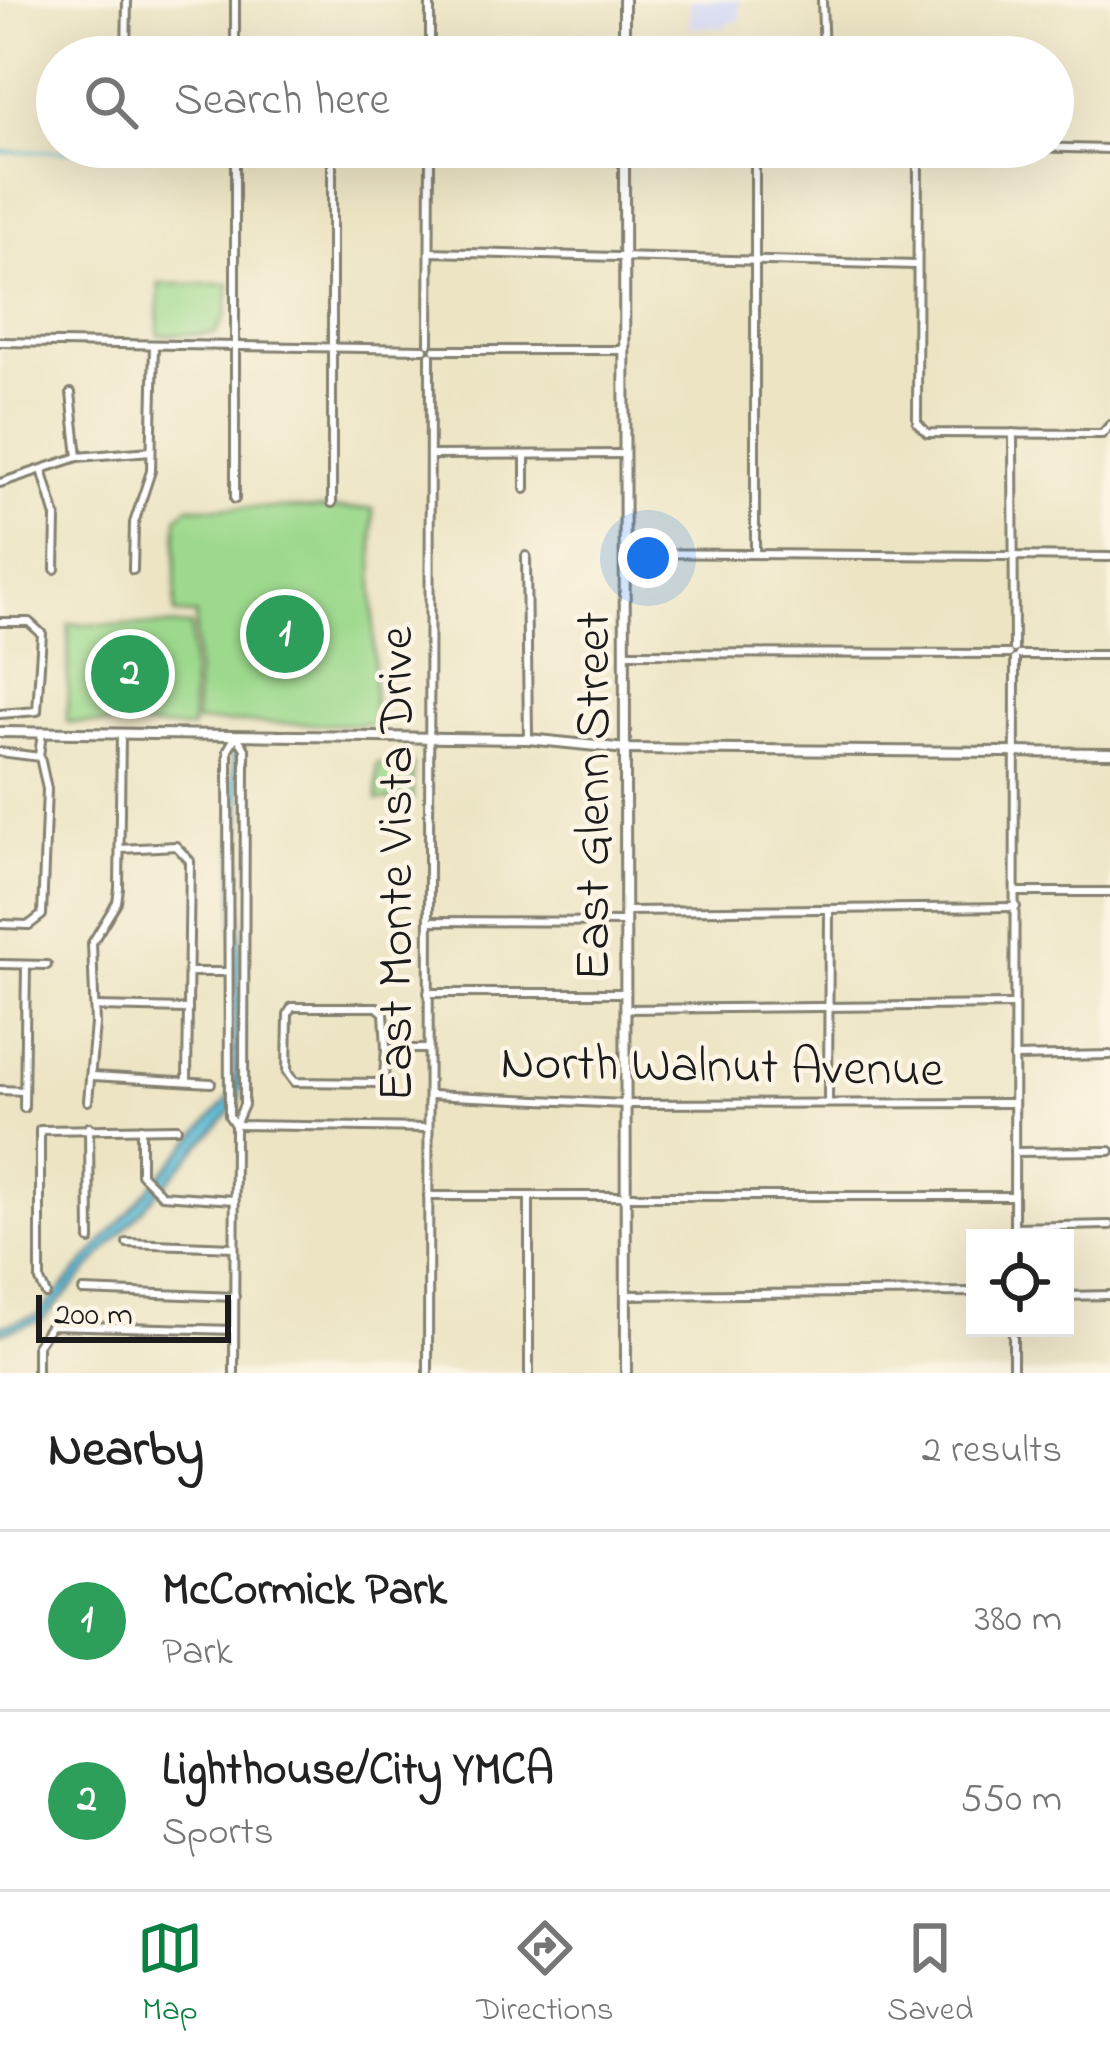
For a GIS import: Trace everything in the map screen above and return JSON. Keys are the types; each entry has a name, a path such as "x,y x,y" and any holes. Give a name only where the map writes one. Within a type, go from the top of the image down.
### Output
{"street":[{"path":"126,36 127,0"},
{"path":"235,0 235,36"},
{"path":"430,0 430,36"},
{"path":"624,0 624,36"},
{"path":"822,0 823,36"},
{"path":"1074,148 1110,149"},
{"path":"235,168 235,499"},
{"path":"332,168 332,503"},
{"name":"East Monte Vista Drive","path":"428,1373 429,168"},
{"name":"East Glenn Street","path":"624,168 626,1373"},
{"path":"754,168 755,554"},
{"path":"918,168 917,422 927,433 1102,434 1110,425"},
{"path":"430,252 916,266"},
{"path":"0,342 625,350"},
{"path":"133,570 134,523 150,480 154,345"},
{"path":"71,393 78,457"},
{"path":"1013,434 1014,1226 1110,1225"},
{"path":"1,480 43,473 78,457 151,452"},
{"path":"430,455 626,454"},
{"path":"525,455 525,489"},
{"path":"43,473 56,517 55,569"},
{"path":"626,553 1110,557"},
{"path":"526,556 528,739"},
{"path":"0,622 38,626 37,711 0,714"},
{"path":"626,653 1110,655"},
{"path":"0,732 528,739 626,749 1110,753"},
{"path":"0,924 29,925 44,909 42,733"},
{"path":"88,1101 94,1008 92,943 117,902 121,734"},
{"path":"235,1125 229,1116 228,1093 228,750 236,735"},
{"path":"234,1373 235,1125 244,1105 245,749 236,735"},
{"path":"0,752 39,756"},
{"path":"121,849 184,850 190,861 185,903 190,972 187,1080"},
{"path":"1015,892 1110,892"},
{"path":"429,920 1016,907"},
{"path":"828,1103 829,911"},
{"path":"0,964 47,965"},
{"path":"24,1108 26,965"},
{"path":"190,972 228,972"},
{"path":"428,993 625,993"},
{"path":"625,1009 1013,1005"},
{"path":"292,1007 377,1007 384,1013 386,1049 384,1077 377,1083 294,1082 287,1072 288,1013 292,1007"},
{"path":"94,1008 188,1010"},
{"path":"386,1049 428,1049"},
{"path":"1014,1057 1110,1055"},
{"path":"92,1076 211,1083"},
{"path":"0,1090 24,1091"},
{"name":"North Walnut Avenue","path":"429,1095 625,1104 1014,1102"},
{"path":"235,1125 428,1128"},
{"path":"89,1127 90,1240"},
{"path":"141,1128 139,1164 162,1195 234,1200"},
{"path":"46,1294 40,1281 40,1130 177,1128"},
{"path":"1014,1152 1110,1151"},
{"path":"428,1196 1014,1196"},
{"path":"529,1196 529,1373"},
{"path":"127,1243 234,1247"},
{"path":"83,1291 235,1297"},
{"path":"626,1294 966,1292"},
{"path":"1074,1296 1110,1295"},
{"path":"37,1373 37,1345 44,1330 62,1324 234,1330"},
{"path":"1013,1337 1013,1373"}],"shaded area":[{"path":"690,0 740,0 740,22 727,22 726,28 689,27"}],"green space":[{"path":"159,284 229,284 226,315 215,334 158,335"},
{"path":"187,507 373,509 374,725 196,722 196,615 175,614 177,518"},
{"path":"69,624 191,626 192,729 67,722"},
{"path":"377,764 413,764 413,799 377,800"}],"water":[{"path":"233,747 242,747 240,1101 43,1320 0,1333 0,1326 38,1315 234,1092"}],"waterway":[{"path":"0,152 36,152"}],"place":[{"name":"McCormick Park","path":"285,634"},
{"name":"Lighthouse/City YMCA","path":"130,674"}]}
